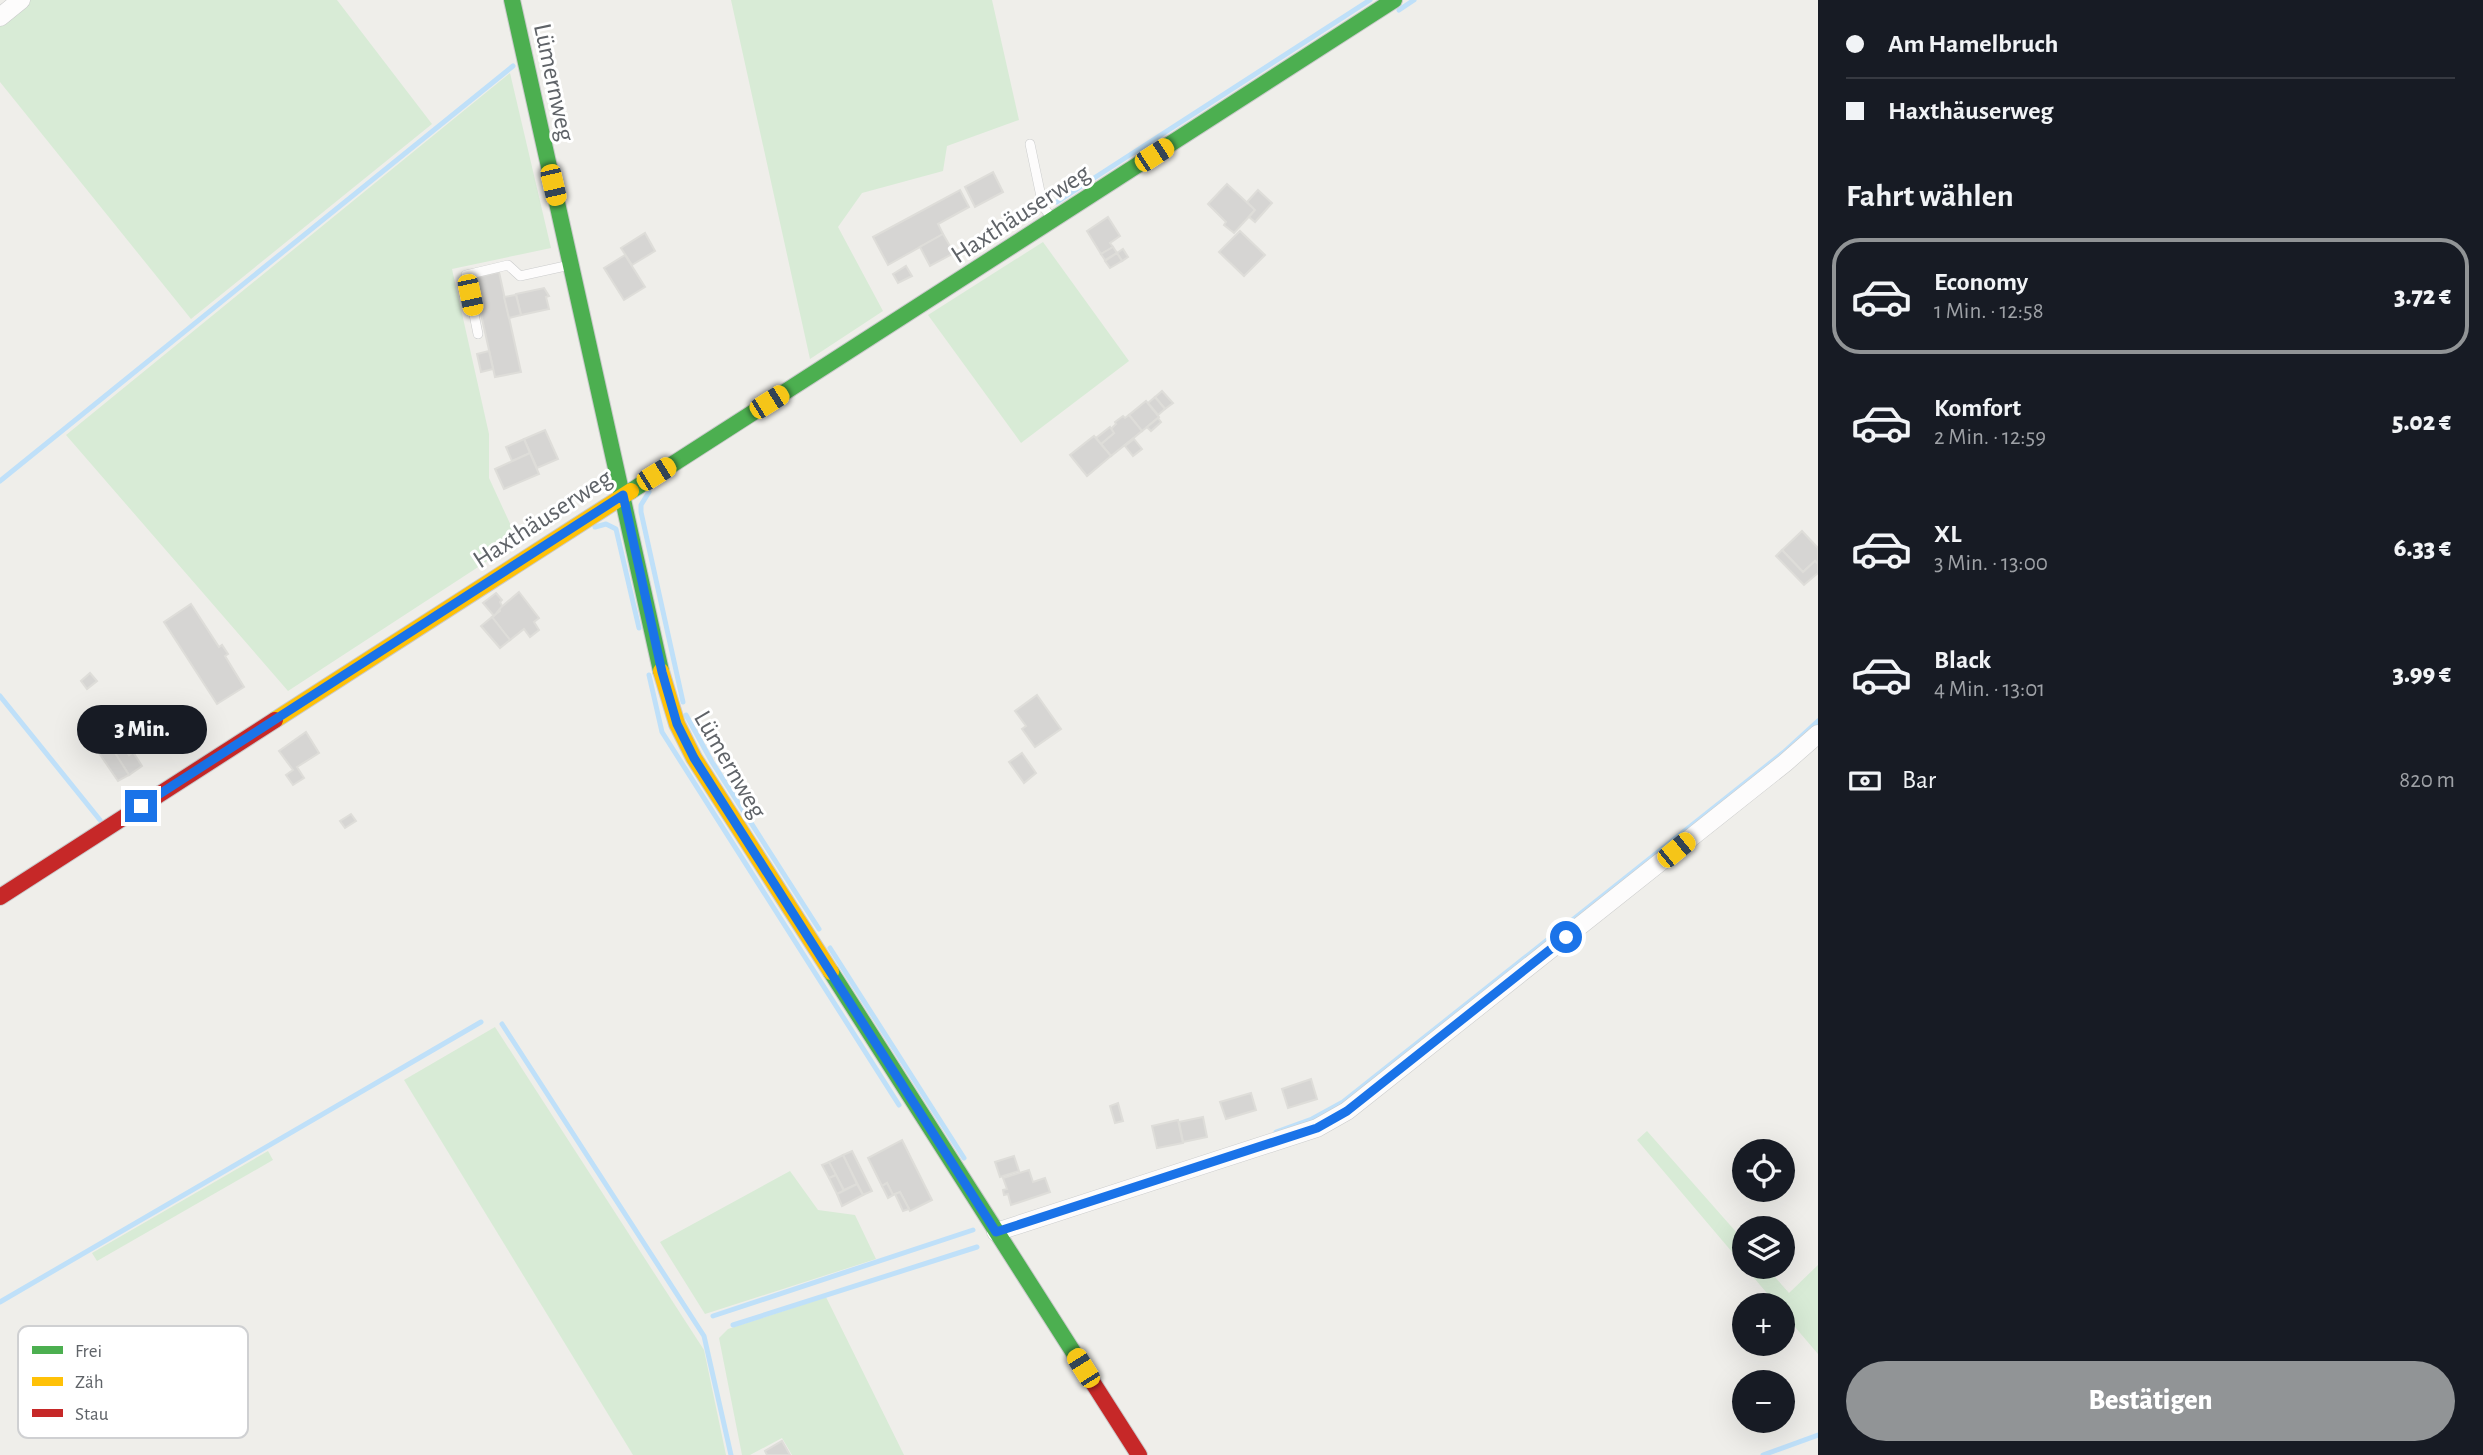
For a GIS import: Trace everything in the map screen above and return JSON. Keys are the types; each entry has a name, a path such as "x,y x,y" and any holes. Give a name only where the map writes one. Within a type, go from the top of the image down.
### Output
{"street":[{"path":"0,17 21,0"},
{"name":"Lümernweg","path":"512,0 662,672 677,724 694,758 1139,1455"},
{"name":"Haxthäuserweg","path":"0,897 1394,0"},
{"path":"996,1232 1317,1128 1347,1111 1818,734"}],"lane":[{"path":"1030,144 1043,206 1053,221"},
{"path":"478,334 466,275 508,265 520,276 571,265"}],"green space":[{"path":"29,0 337,0 432,124 191,319 0,82 0,24"},
{"path":"731,0 992,0 1019,120 947,146 943,171 862,193 838,227 883,311 810,359"},
{"path":"510,73 551,248 452,269 489,434 489,478 518,541 288,691 66,435"},
{"path":"1043,242 1129,361 1021,443 928,315"},
{"path":"495,1027 704,1350 726,1455 633,1455 404,1080"},
{"path":"1647,1131 1732,1227 1732,1252 1637,1140"},
{"path":"268,1151 273,1160 97,1261 92,1253"},
{"path":"790,1171 818,1210 855,1215 876,1259 705,1314 660,1242"},
{"path":"1818,1265 1818,1354 1795,1327 1795,1293 1789,1293"},
{"path":"1755,1279 1777,1279 1789,1293 1767,1293"},
{"path":"826,1297 904,1455 792,1455 782,1438 750,1455 742,1455 719,1338 728,1329"}],"building":[{"path":"993,172 1003,192 975,207 965,187"},
{"path":"1227,184 1255,210 1234,233 1224,225 1226,222 1208,204"},
{"path":"960,190 969,207 938,224 943,234 888,265 873,237"},
{"path":"1258,190 1272,203 1255,222 1249,217 1255,210 1247,202"},
{"path":"1108,217 1120,236 1110,243 1113,247 1101,254 1087,231"},
{"path":"1240,231 1265,255 1244,276 1219,252"},
{"path":"645,233 655,251 632,265 621,248"},
{"path":"943,234 954,253 930,266 920,247"},
{"path":"1113,247 1117,253 1105,260 1101,254"},
{"path":"1123,249 1128,257 1122,261 1117,253"},
{"path":"1117,253 1122,261 1110,268 1105,261"},
{"path":"625,255 645,287 624,300 604,268"},
{"path":"906,266 912,276 898,283 893,274"},
{"path":"499,272 521,372 495,377 473,278"},
{"path":"544,288 549,296 546,297 549,309 521,315 516,294"},
{"path":"516,295 521,315 509,318 504,297"},
{"path":"489,351 493,369 481,372 477,354"},
{"path":"1162,391 1173,403 1165,409 1155,397"},
{"path":"1155,397 1165,409 1158,415 1148,403"},
{"path":"1146,401 1159,417 1142,431 1129,415"},
{"path":"1129,415 1142,431 1111,456 1101,444 1114,433 1111,429 1115,422"},
{"path":"1158,418 1161,422 1151,431 1147,427"},
{"path":"1110,427 1114,433 1101,444 1096,438"},
{"path":"545,430 558,459 537,468 524,439"},
{"path":"1094,436 1111,456 1087,476 1070,455"},
{"path":"524,439 530,453 512,461 506,447"},
{"path":"1134,439 1142,449 1133,456 1125,446"},
{"path":"530,453 539,474 504,489 495,469"},
{"path":"1802,531 1818,548 1818,564 1815,561 1803,572 1782,550"},
{"path":"1782,550 1803,572 1815,561 1818,564 1818,573 1804,585 1776,556"},
{"path":"519,592 539,618 534,622 539,630 530,637 524,629 510,640 492,617"},
{"path":"496,593 502,600 502,606 494,616 483,603"},
{"path":"191,604 219,647 222,645 228,654 225,656 244,687 217,704 164,622"},
{"path":"492,617 510,640 500,648 481,626"},
{"path":"90,673 97,681 87,689 81,681"},
{"path":"1037,695 1061,729 1035,747 1022,729 1026,726 1015,711"},
{"path":"306,732 319,753 297,767 304,778 293,785 286,775 293,770 279,751"},
{"path":"119,739 129,755 133,752 142,766 129,775 110,745"},
{"path":"125,740 133,752 129,755 121,742"},
{"path":"110,745 129,775 118,781 99,753"},
{"path":"1022,753 1036,773 1024,783 1009,762"},
{"path":"351,814 356,821 345,828 340,821"},
{"path":"1311,1079 1317,1099 1288,1108 1282,1089"},
{"path":"1251,1093 1256,1110 1226,1119 1220,1102"},
{"path":"1118,1103 1123,1121 1115,1123 1110,1106"},
{"path":"1203,1117 1207,1137 1183,1142 1179,1122"},
{"path":"1178,1120 1183,1143 1157,1148 1152,1126"},
{"path":"902,1140 932,1200 910,1211 900,1192 893,1195 887,1183 882,1186 868,1158"},
{"path":"852,1151 872,1191 863,1195 843,1155"},
{"path":"843,1155 857,1184 844,1190 829,1162"},
{"path":"1014,1156 1019,1171 1000,1177 995,1162"},
{"path":"829,1162 836,1175 829,1178 822,1165"},
{"path":"1029,1170 1033,1182 1045,1178 1050,1192 1011,1205 1008,1194 1004,1195 1003,1190 1007,1189 1003,1178"},
{"path":"836,1175 844,1191 837,1194 829,1178"},
{"path":"887,1183 893,1195 888,1198 882,1186"},
{"path":"857,1184 863,1195 842,1206 837,1194"},
{"path":"900,1192 909,1209 903,1211 895,1194"},
{"path":"782,1441 790,1455 767,1455 765,1451"}],"waterway":[{"path":"1057,202 1370,0"},
{"path":"1399,10 1414,0"},
{"path":"0,481 513,66"},
{"path":"649,492 641,505 641,512 683,702"},
{"path":"595,527 606,524 616,529 639,628"},
{"path":"649,675 662,732 899,1105"},
{"path":"0,696 100,820"},
{"path":"686,715 712,762 819,929"},
{"path":"1276,1132 1312,1119 1343,1102 1784,752 1818,721"},
{"path":"830,948 964,1158"},
{"path":"0,1302 481,1022"},
{"path":"502,1024 704,1336 731,1455"},
{"path":"713,1316 973,1230"},
{"path":"733,1325 977,1247"},
{"path":"1763,1455 1818,1435"}],"traffic: fast":[{"path":"512,0 661,671"},
{"path":"631,491 1394,0"},
{"path":"831,972 1079,1361"}],"traffic: slow":[{"path":"275,720 631,491"},
{"path":"661,671 677,724 694,758 831,972"}],"traffic: jam":[{"path":"0,897 275,720"},
{"path":"1079,1361 1139,1455"}],"route":[{"path":"141,806 623,495 662,672 677,724 694,758 996,1232 1317,1128 1347,1111 1566,937"}]}
